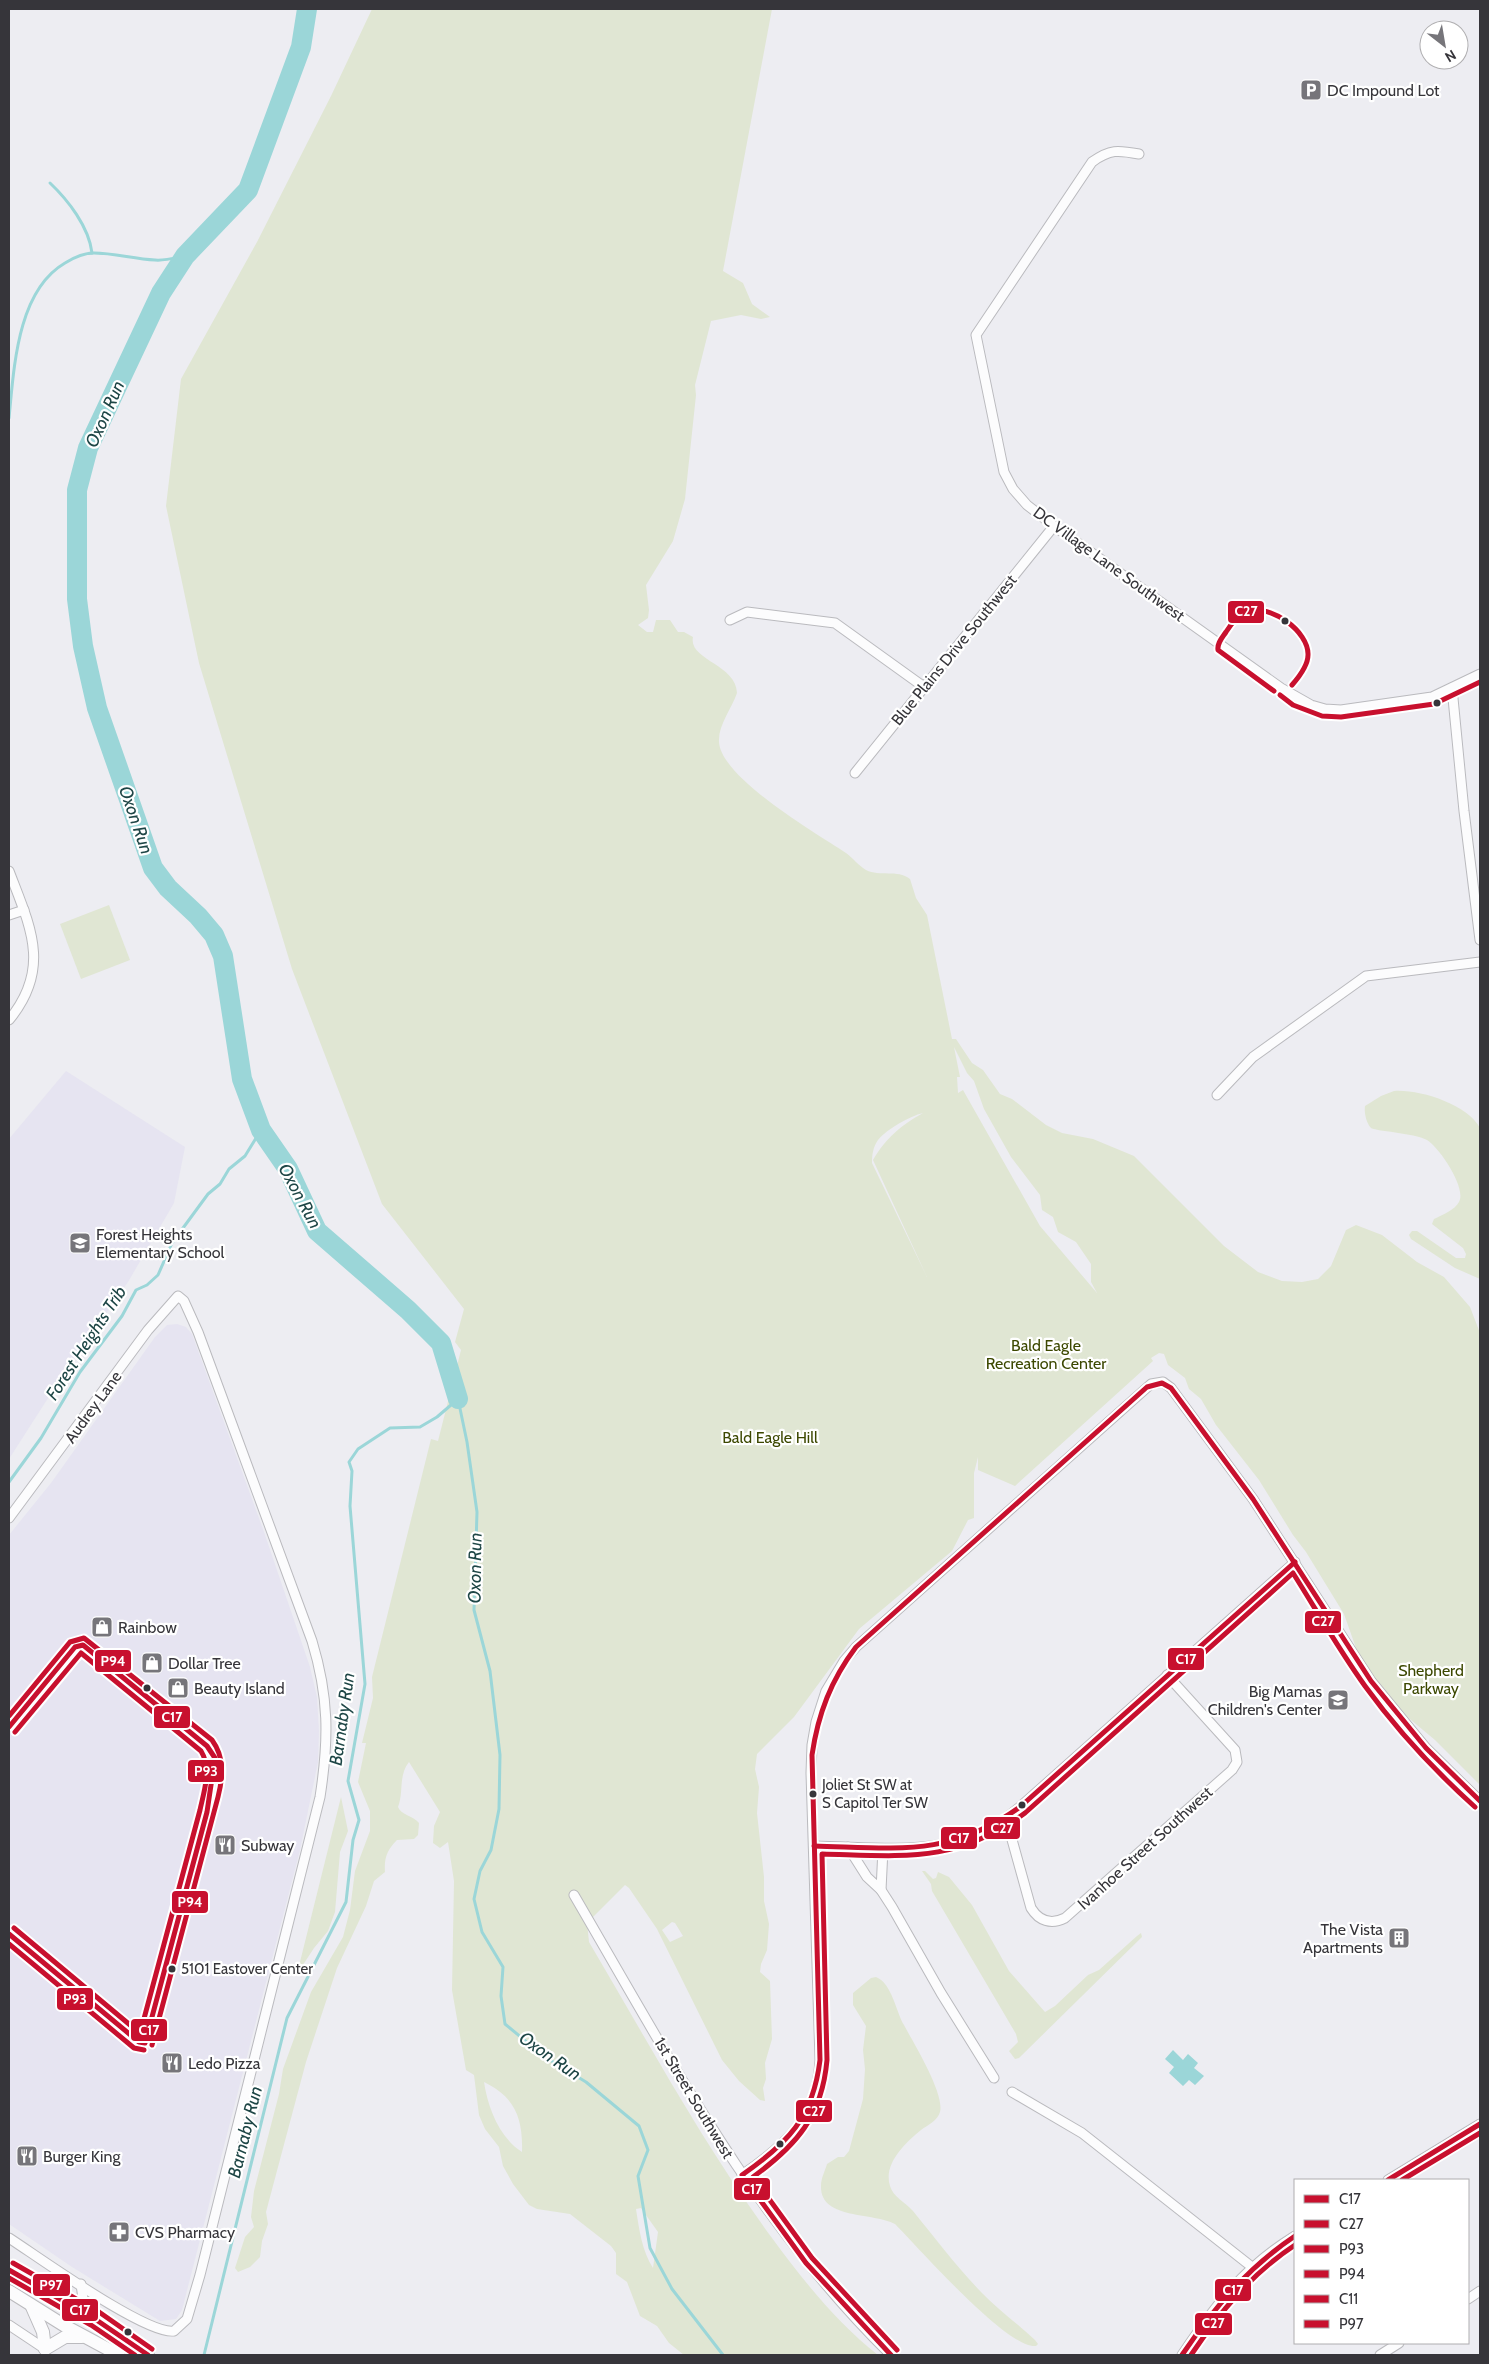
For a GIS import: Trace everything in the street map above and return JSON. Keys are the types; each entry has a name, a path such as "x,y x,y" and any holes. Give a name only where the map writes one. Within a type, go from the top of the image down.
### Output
{"main road":[{"path":"9,2270 95,2320 148,2355"},
{"path":"9,2291 119,2355"},
{"path":"31,2305 43,2332 45,2349 65,2337 87,2337"}],"street":[{"name":"DC Village Lane Southwest","path":"1139,154 1123,151 1106,152 1092,162 976,335 1004,472 1013,489 1027,505 1054,526 1281,688 1312,705 1325,709 1341,710 1432,697 1452,688"},
{"name":"Blue Plains Drive Southwest","path":"855,773 1054,526"},
{"path":"730,620 747,612 835,622 924,687"},
{"path":"1480,674 1452,688 1464,811 1480,940"},
{"path":"9,871 24,910 34,944 34,963 29,986 18,1010 9,1020"},
{"path":"9,915 24,910"},
{"path":"1217,1095 1253,1056 1366,976 1480,962"},
{"name":"Audrey Lane","path":"9,1518 148,1330 178,1296 184,1301 198,1332 312,1641 322,1675 326,1708 325,1763 320,1796 200,2275 187,2319 179,2328 169,2332 139,2320 81,2284"},
{"path":"742,2175 774,2153 792,2135 807,2112 818,2083 820,2060 811,1773 816,1722 826,1691 844,1661 856,1648 1151,1384 1163,1382 1171,1388 1224,1458 1295,1562 1355,1658 1388,1704 1426,1748 1480,1801"},
{"path":"814,1846 883,1849 926,1848 945,1845 977,1835 1006,1818 1295,1562"},
{"name":"Ivanhoe Street Southwest","path":"1006,1818 1031,1908 1038,1917 1045,1921 1055,1922 1065,1918 1189,1809 1232,1770 1237,1762 1235,1750 1167,1676"},
{"path":"848,1847 868,1877 881,1890 994,2078"},
{"path":"881,1890 883,1849"},
{"name":"1st Street Southwest","path":"574,1895 671,2061 742,2175 802,2258 849,2312 891,2355"},
{"path":"1012,2092 1082,2133 1252,2267"},
{"path":"1390,2179 1480,2124"},
{"path":"1182,2355 1213,2309 1252,2267 1294,2237"},
{"path":"9,2238 81,2284 83,2299 95,2320"},
{"path":"1469,2298 1480,2291"},
{"path":"9,2326 45,2349"},
{"path":"1380,2355 1397,2344"}],"shaded area":[{"name":"Forest Heights Elementary School","path":"66,1071 185,1147 174,1203 128,1282 66,1370 9,1459 9,1139"},
{"path":"177,1324 186,1327 192,1334 264,1532 310,1667 317,1697 319,1731 318,1762 300,1850 182,2310 176,2319 160,2321 72,2267 9,2224 9,1535 51,1483 155,1337 167,1325"}],"green space":[{"path":"372,9 772,9 723,271 743,283 752,304 770,317 761,319 741,315 711,321 695,385 696,395 685,499 673,541 646,585 648,618 638,625 647,632 653,632 656,620 670,620 678,632 684,632 693,637 693,645 698,651 729,675 735,683 737,693 723,723 719,742 724,756 736,772 752,788 772,804 846,853 866,870 877,873 900,874 910,879 916,898 927,915 952,1039 956,1039 972,1063 983,1070 1000,1094 1012,1099 1046,1125 1062,1133 1093,1139 1134,1156 1224,1246 1258,1272 1282,1281 1302,1282 1318,1279 1331,1266 1346,1230 1356,1225 1382,1235 1417,1262 1444,1277 1470,1307 1480,1333 1480,1785 1435,1740 1369,1685 1344,1614 1306,1552 1293,1535 1259,1480 1216,1425 1201,1399 1189,1389 1185,1378 1168,1365 1164,1354 1159,1353 1151,1358 1153,1361 1015,1486 978,1470 978,1457 974,1473 974,1518 968,1520 952,1551 859,1629 794,1717 757,1754 755,1769 759,1787 757,1813 764,1877 764,1901 769,1924 767,1950 760,1972 770,1981 772,2039 765,2063 766,2079 763,2088 765,2101 760,2100 739,2081 722,2060 657,1929 629,1888 625,1885 587,1923 589,1942 699,2129 747,2202 808,2285 848,2329 878,2355 684,2355 669,2343 657,2326 640,2316 627,2282 616,2274 616,2253 611,2246 570,2214 537,2209 529,2205 513,2184 503,2166 499,2147 485,2129 479,2115 474,2075 466,2070 452,1990 454,1881 448,1842 440,1848 433,1843 434,1826 440,1812 409,1762 403,1773 398,1807 402,1812 419,1823 418,1835 414,1839 397,1840 391,1847 385,1862 385,1872 374,1881 366,1906 337,1968 306,2062 266,2212 268,2224 262,2241 260,2257 250,2267 238,2272 235,2268 245,2237 254,2227 251,2217 254,2191 279,2094 283,2069 311,1992 343,1937 350,1910 355,1871 370,1831 370,1811 358,1782 366,1743 362,1743 373,1698 372,1677 431,1439 438,1441 461,1350 455,1342 464,1309 382,1204 292,969 199,663 166,506 181,379 257,242 331,96","holes":["954,1047 967,1073 974,1081 984,1109 1011,1157 1040,1195 1042,1210 1053,1217 1058,1232 1076,1242 1091,1264 1091,1282 1097,1293 1040,1226 963,1090 958,1093 957,1077 960,1077","923,1113 894,1133 873,1160 927,1277 872,1163 873,1151 878,1140 893,1127","672,1922 675,1923 683,1936 670,1942 662,1930","484,2082 503,2094 515,2110 521,2129 522,2152 514,2146 501,2130 488,2102","641,2208 658,2232 653,2268 640,2232 636,2209"]},
{"path":"109,905 130,960 81,979 60,924"},
{"path":"1394,1091 1429,1096 1454,1105 1474,1119 1480,1128 1480,1279 1455,1268 1411,1239 1409,1235 1412,1231 1417,1231 1456,1258 1465,1258 1466,1254 1463,1248 1432,1224 1434,1219 1448,1212 1459,1202 1459,1187 1445,1159 1427,1140 1374,1129 1368,1123 1365,1106 1381,1096"},
{"path":"341,1797 348,1831 340,1852 335,1912 328,1931 297,1974"},
{"path":"922,1871 925,1871 933,1879 936,1878 938,1872 949,1877 972,1905 1009,1971 1045,2012 1055,2006 1088,1975 1099,1970 1141,1933 1142,1937 1019,2058 1015,2059 1009,2051 1018,2042 1016,2034"},
{"path":"876,1977 890,1991 901,2019 933,2081 940,2104 940,2112 937,2117 908,2141 897,2155 890,2170 890,2186 896,2196 913,2211 972,2282 1035,2340 1038,2344 1036,2346 1023,2343 1005,2332 985,2315 942,2274 895,2224 886,2220 838,2210 829,2205 823,2197 821,2183 827,2164 838,2157 844,2157 849,2151 863,2099 865,2069 863,2050 866,2026 853,2005 853,1993 871,1978"}],"water":[{"path":"1173,2050 1183,2060 1188,2054 1198,2063 1194,2068 1204,2076 1195,2085 1189,2080 1183,2086 1169,2073 1174,2067 1165,2059"}],"waterway":[{"name":"Oxon Run","path":"307,9 301,47 248,190 185,256 161,293 88,448 77,490 77,599 83,646 97,708 153,868 168,888 198,916 214,935 223,956 242,1079 261,1130 288,1169 317,1231 408,1310 441,1343 458,1399"},
{"path":"50,183 64,197 77,215 87,233 92,253"},
{"path":"9,418 16,354 21,332 37,292 49,276 68,261 90,253 158,260 185,256"},
{"name":"Forest Heights Trib","path":"9,1482 41,1438 80,1372 122,1316 136,1290 147,1285 158,1275 172,1243 208,1194 220,1184 229,1169 245,1156 261,1130"},
{"name":"Oxon Run","path":"204,2355 287,2018 346,1902 353,1840 359,1820 348,1781 365,1684 350,1506 352,1471 349,1462 358,1449 390,1428 420,1427 437,1417 458,1399 467,1442 477,1512 474,1610 490,1671 500,1755 499,1809 491,1850 480,1871 474,1899 482,1932 503,1967 501,1996 505,2024 545,2057 586,2082 639,2126 648,2150 638,2176 650,2248 672,2289 723,2355"}],"transit line":[{"name":"C27","path":"1274,691 1218,650 1220,641 1233,623 1241,614 1248,611 1257,610 1277,616 1287,621 1302,637 1307,646 1308,659 1303,671 1292,685"},
{"name":"C27","path":"1280,695 1293,705 1322,716 1341,717 1434,704 1480,682"},
{"name":"C17","path":"891,2355 806,2263 742,2175 773,2152 796,2127 811,2098 817,2080 820,2060 812,1755 818,1725 827,1698 839,1672 856,1647 1147,1387 1162,1383 1171,1388 1253,1499 1371,1681 1426,1748 1480,1801"},
{"name":"C17","path":"814,1846 871,1848 921,1846 969,1835 994,1823 1020,1807 1295,1562"},
{"name":"C27","path":"897,2350 812,2258 753,2177 782,2153 805,2128 820,2097 824,2080 827,2060 822,1854 878,1856 928,1853 952,1849 1000,1829 1025,1813 1293,1573 1346,1658 1377,1702 1417,1749 1475,1807"},
{"name":"P94","path":"9,1716 70,1642 84,1638 212,1740 216,1747 222,1768 220,1790 152,2045"},
{"name":"C17","path":"9,1727 75,1647 83,1645 207,1746 215,1758 207,1812 145,2043 139,2042 9,1934"},
{"name":"P93","path":"15,1732 81,1653 201,1751 204,1758 207,1773 200,1810 138,2041"},
{"name":"P94","path":"14,1928 142,2035 146,2036"},
{"name":"P93","path":"9,1944 134,2048 144,2050"},
{"name":"C17","path":"1390,2179 1480,2124"},
{"name":"C27","path":"1404,2179 1480,2133"},
{"name":"C17","path":"1182,2355 1206,2321 1232,2290 1262,2261 1294,2237"},
{"name":"C27","path":"1191,2355 1213,2324 1250,2281 1294,2246"},
{"name":"P97","path":"13,2263 99,2312 152,2349"},
{"name":"C17","path":"9,2270 95,2319 148,2355"},
{"name":"C11","path":"9,2278 91,2325 135,2355"}],"place":[{"name":"DC Impound Lot","path":"1311,90"},
{"name":"Forest Heights Elementary School","path":"80,1243"},
{"name":"Rainbow","path":"102,1627"},
{"name":"Dollar Tree","path":"152,1663"},
{"name":"Beauty Island","path":"178,1688"},
{"name":"Big Mamas Children's Center","path":"1338,1700"},
{"name":"Joliet St SW at S Capitol Ter SW","path":"813,1794"},
{"name":"Subway","path":"225,1845"},
{"name":"The Vista Apartments","path":"1399,1938"},
{"name":"5101 Eastover Center","path":"172,1969"},
{"name":"Ledo Pizza","path":"172,2063"},
{"name":"Burger King","path":"27,2156"},
{"name":"CVS Pharmacy","path":"119,2232"}],"park label":[{"name":"Bald Eagle Recreation Center","path":"1046,1354"},
{"name":"Bald Eagle Hill","path":"770,1437"},
{"name":"Shepherd Parkway","path":"1431,1679"}],"water label":[{"name":"Barnaby Run","path":"342,1719"},
{"name":"Barnaby Run","path":"245,2132"}]}
